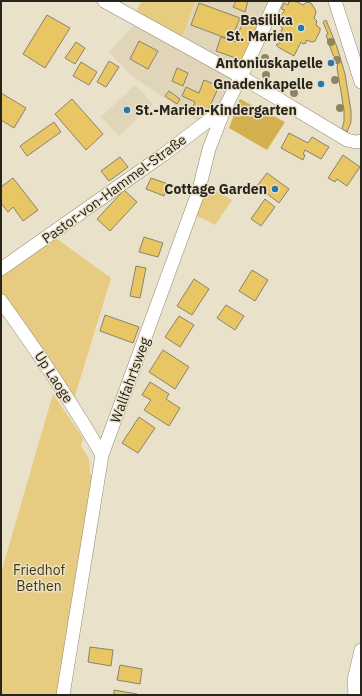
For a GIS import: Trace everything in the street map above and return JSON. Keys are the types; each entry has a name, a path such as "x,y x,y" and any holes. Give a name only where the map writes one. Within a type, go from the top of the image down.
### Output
{"street":[{"path":"104,1 240,76 347,140 356,142 361,141"},
{"name":"Wallfahrtsweg","path":"63,695 102,456 198,193 209,149 240,76 276,1"},
{"path":"335,1 361,82"},
{"name":"Pastor-von-Hammel-Straße","path":"1,269 163,155 226,108"},
{"name":"Up Laoge","path":"1,301 40,355 89,432 102,456"},
{"path":"354,695 354,680 361,650"}],"shaded area":[{"path":"196,1 269,1 243,65 223,100 201,123 132,76 109,52 133,26 180,45"},
{"name":"St.-Marien-Kindergarten","path":"135,85 153,104 119,136 101,117"},
{"path":"240,99 285,122 267,150 229,128"}],"green space":[{"path":"142,1 196,1 182,38 135,13"},
{"path":"207,185 232,200 215,225 195,215"},
{"path":"53,236 111,278 74,399 1,296 1,273"},
{"name":"Friedhof Bethen","path":"53,394 83,438 81,446 89,459 90,474 93,477 58,695 1,695 1,573"}],"building":[{"path":"236,1 248,1 245,12 233,7"},
{"name":"Basilika St. Marien","path":"289,1 295,1 303,5 307,2 311,3 316,13 314,18 317,21 316,25 320,28 315,41 312,42 306,40 306,43 303,44 301,42 294,56 276,45 279,44 285,34 282,33 281,30 283,29 278,24 280,17 285,10 281,9 284,3 288,5"},
{"path":"199,3 240,18 231,40 191,25"},
{"path":"47,15 70,28 45,68 23,54"},
{"path":"244,19 258,24 244,61 216,51 221,37 235,42"},
{"path":"326,20 337,47 345,74 351,111 351,122 347,132 342,129 344,110 337,68 338,61 333,55 326,35 328,34 323,22"},
{"path":"139,41 158,51 148,69 130,59"},
{"path":"76,42 85,48 75,64 65,58"},
{"path":"109,61 119,67 106,87 97,82"},
{"path":"81,62 97,72 89,85 73,76"},
{"path":"177,68 188,73 183,86 172,81"},
{"path":"204,80 219,86 206,115 192,109 195,102 182,96 186,87 199,93"},
{"path":"169,91 180,99 177,104 165,96"},
{"path":"1,93 26,108 14,128 1,120"},
{"path":"72,99 103,134 86,150 55,114"},
{"path":"54,122 61,132 27,156 20,146"},
{"path":"289,133 308,143 312,137 329,147 321,159 305,150 303,160 281,148"},
{"path":"343,155 360,167 347,186 337,179 335,182 328,178"},
{"path":"120,157 128,167 109,181 101,171"},
{"path":"267,173 289,189 279,203 257,186"},
{"path":"13,178 38,210 23,221 13,207 8,212 1,203 1,187"},
{"path":"151,178 168,184 164,196 146,189"},
{"path":"124,190 137,202 110,231 97,219"},
{"path":"265,199 275,207 261,226 251,219"},
{"path":"144,237 163,243 158,257 139,252"},
{"path":"136,266 146,268 140,298 130,296"},
{"path":"252,270 268,280 255,301 239,291"},
{"path":"194,279 209,289 192,315 177,306"},
{"path":"226,305 244,316 235,330 217,318"},
{"path":"105,315 139,327 133,343 100,331"},
{"path":"179,316 194,325 180,347 165,337"},
{"path":"163,350 189,367 175,389 149,372"},
{"path":"150,382 169,394 166,399 180,408 169,426 144,410 151,400 142,395"},
{"path":"139,417 155,428 138,453 122,443"},
{"path":"90,647 113,650 111,666 88,662"},
{"path":"120,665 142,669 140,684 117,680"},
{"path":"114,690 137,694 137,695 114,695"}],"place":[{"name":"Basilika St. Marien","path":"301,28"},
{"name":"Antoniuskapelle","path":"331,63"},
{"name":"Gnadenkapelle","path":"321,84"},
{"name":"St.-Marien-Kindergarten","path":"127,110"},
{"name":"Cottage Garden","path":"275,189"}]}
